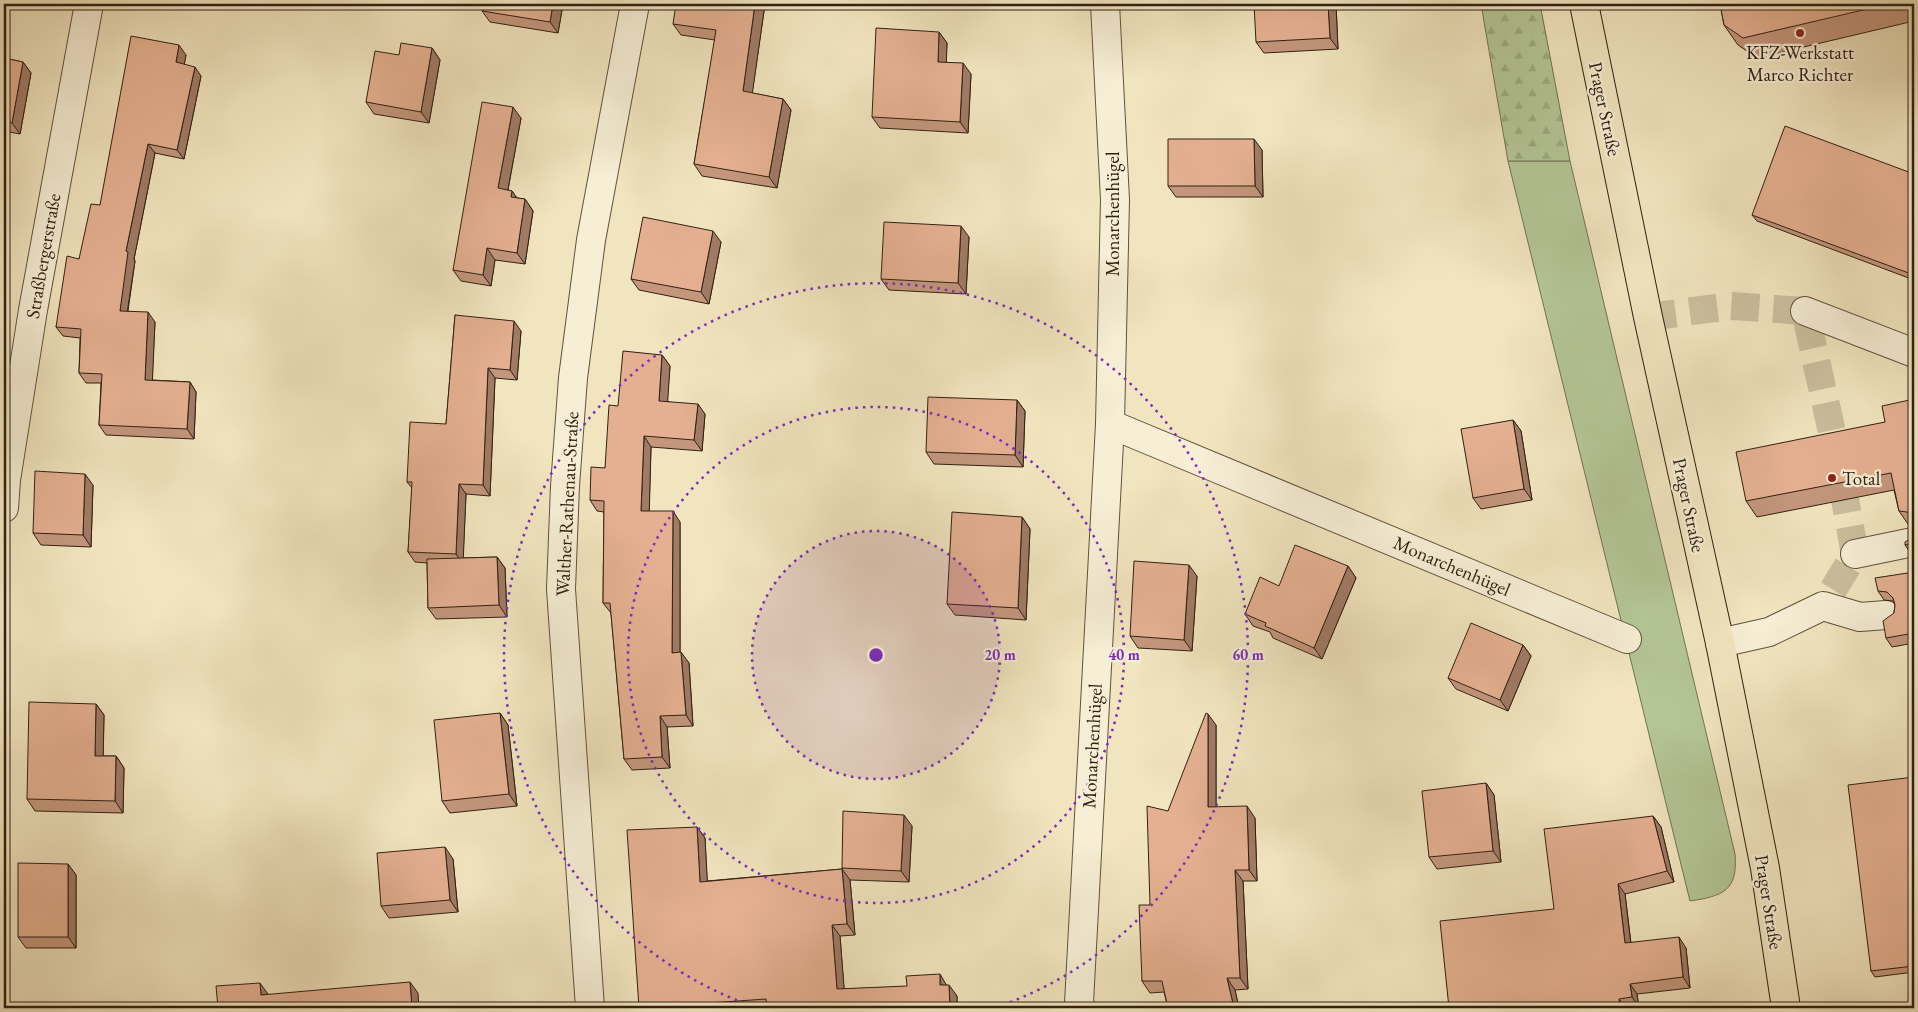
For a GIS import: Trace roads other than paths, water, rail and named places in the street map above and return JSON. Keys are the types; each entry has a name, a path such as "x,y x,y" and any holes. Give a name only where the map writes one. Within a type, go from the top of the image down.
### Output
{"main road":[{"name":"Prager Straße","path":"1584,4 1648,317 1720,643 1765,868 1786,1008"}],"street":[{"name":"Straßbergerstraße","path":"4,508 6,480 33,310 88,4"},
{"name":"Walther-Rathenau-Straße","path":"590,1008 561,589 565,486 574,378 590,240 634,4"},
{"name":"Monarchenhügel","path":"1081,1008 1079,1003 1110,424 1115,200 1105,4"},
{"path":"1805,311 1914,353"},
{"name":"Monarchenhügel","path":"1110,424 1627,640"},
{"path":"1855,554 1913,542"},
{"path":"1720,643 1769,632 1823,606 1860,617 1886,615"}],"tunnel":[{"path":"1648,317 1731,306 1805,311 1836,450 1855,554 1823,606"}],"place":[{"name":"KFZ-Werkstatt Marco Richter","path":"1800,33"},
{"name":"Total","path":"1832,478"}]}
